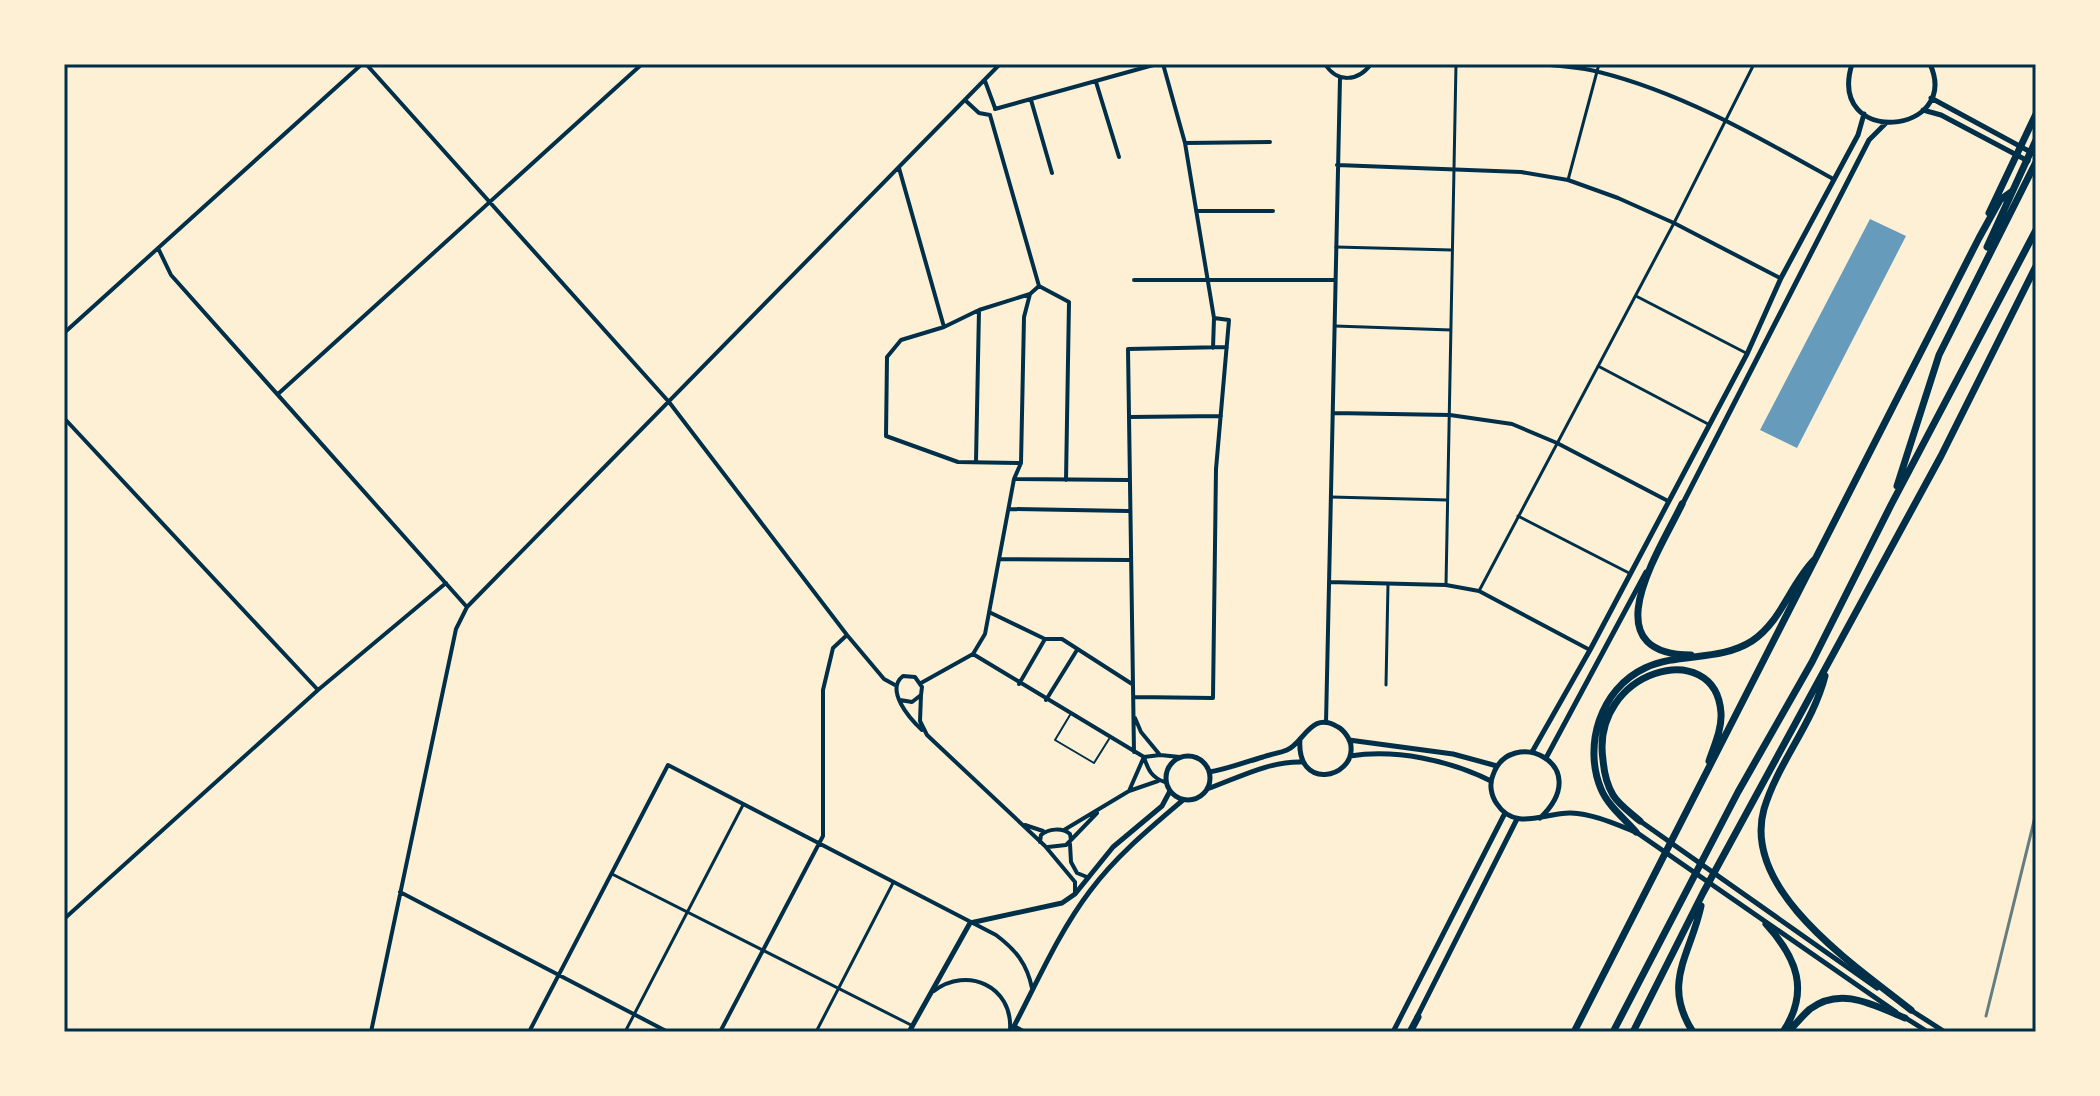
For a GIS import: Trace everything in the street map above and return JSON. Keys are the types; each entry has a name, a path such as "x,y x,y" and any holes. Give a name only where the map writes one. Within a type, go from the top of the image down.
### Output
{"highway":[{"path":"1574,1032 1821,553 1979,238 2036,114"},
{"path":"1891,505 1931,375 2036,140"},
{"path":"1971,286 2036,164"},
{"path":"1979,238 2000,200 2011,192"},
{"path":"1613,1032 1738,792 1817,652 2036,230"},
{"path":"1633,1032 1703,893 1941,456 2036,266"},
{"path":"2027,283 2036,277"},
{"path":"1682,504 1639,595 1636,615 1640,629 1653,645 1673,653 1709,656"},
{"path":"1636,832 1602,793 1594,768 1593,749 1600,716 1608,700 1620,686 1645,668 1739,647 1765,631 1806,568 1821,553"},
{"path":"1827,667 1819,698 1764,810 1764,857 1773,879 1792,907 1849,961 1911,1010"},
{"path":"1640,821 1614,797 1604,772 1601,745 1607,718 1620,694 1649,674 1692,672 1708,682 1716,697 1721,713 1718,734 1703,782"},
{"path":"1693,1032 1684,1018 1678,985 1680,968 1697,924 1703,893"},
{"path":"1766,924 1781,941 1799,983 1798,1001 1785,1032"},
{"path":"1785,1032 1807,1011 1835,997 1852,998 1905,1018"},
{"path":"1410,1032 1418,1017"}],"street":[{"path":"64,333 364,64 669,402 847,635 884,679 895,685"},
{"path":"278,394 642,64"},
{"path":"371,1032 456,629 467,607 1000,64"},
{"path":"990,115 995,109 1157,64"},
{"path":"1163,64 1185,143 1214,318 1213,348"},
{"path":"1325,64 1340,78 1357,77 1371,64"},
{"path":"1446,585 1456,64"},
{"path":"1544,64 1597,71 1663,92 1726,120 1833,179"},
{"path":"1568,180 1599,64"},
{"path":"1479,591 1636,296 1754,64"},
{"path":"1850,66 1849,89 1854,103 1864,114 1885,124 1899,124 1912,119 1931,98 1934,89 1931,66"},
{"path":"1326,723 1340,78"},
{"path":"985,81 995,109"},
{"path":"1096,82 1119,157"},
{"path":"1931,98 2036,155"},
{"path":"1031,100 1052,173"},
{"path":"966,101 979,113 990,115"},
{"path":"1923,110 1941,115 2036,164"},
{"path":"1532,752 1590,650 1747,354 1781,278 1858,135 1864,114"},
{"path":"990,115 1039,286 1069,302 1066,480"},
{"path":"1546,758 1682,504 1869,140 1885,124"},
{"path":"1185,143 1270,142"},
{"path":"1337,165 1521,172 1568,180 1674,223 1781,278"},
{"path":"899,168 944,327"},
{"path":"1196,211 1273,211"},
{"path":"1336,247 1452,250"},
{"path":"158,248 171,275 467,607"},
{"path":"1134,280 1336,280"},
{"path":"1021,463 958,462 886,436 887,357 901,340 1030,294 1039,286"},
{"path":"921,683 973,654 985,634 1014,479 1021,463 1024,317 1030,294"},
{"path":"1636,296 1747,354"},
{"path":"976,461 979,310"},
{"path":"1133,697 1213,698 1216,469 1229,320 1214,318"},
{"path":"1335,326 1451,330"},
{"path":"1134,752 1128,511 1128,349 1227,347"},
{"path":"1598,366 1709,425"},
{"path":"1333,413 1450,415 1512,424 1557,443 1668,501"},
{"path":"1130,417 1221,416"},
{"path":"64,418 318,690"},
{"path":"1014,479 1129,480"},
{"path":"1331,497 1447,500"},
{"path":"1009,509 1128,511"},
{"path":"1518,516 1630,573"},
{"path":"999,559 1130,560"},
{"path":"1329,582 1446,585 1479,591 1590,650"},
{"path":"64,919 318,690 446,583"},
{"path":"1386,685 1388,584"},
{"path":"989,612 1045,639 1062,639 1133,685"},
{"path":"720,1032 823,836 823,690 833,648 847,635"},
{"path":"1019,684 1045,639"},
{"path":"1046,700 1077,650"},
{"path":"973,654 1144,757 1195,757 1204,763 1209,772 1207,789"},
{"path":"927,735 920,721 921,683 907,675 899,678 895,693 917,726 1045,846 1075,882 1075,894"},
{"path":"900,700 912,702 921,695"},
{"path":"1134,716 1141,732 1160,755"},
{"path":"1209,772 1290,749 1306,730 1326,723 1339,727 1349,740 1350,756 1345,767 1320,775 1308,770 1302,762 1300,739"},
{"path":"1349,740 1453,754 1497,766"},
{"path":"1540,818 1553,805 1559,793 1555,768 1546,758 1532,752 1519,752 1506,757 1497,766 1491,781 1496,804 1505,813 1517,819 1540,818 1571,813 1596,817 1636,832 1766,924 1928,1032"},
{"path":"1350,756 1386,753 1441,762 1491,781"},
{"path":"1144,757 1149,772 1183,800"},
{"path":"1129,791 1144,757"},
{"path":"1163,781 1168,767 1180,757"},
{"path":"1012,1030 1074,914 1116,860 1183,800 1199,797 1207,789 1250,772 1302,762"},
{"path":"529,1032 668,765 996,935 1015,949 1028,971 1032,991"},
{"path":"1018,821 1036,831 1064,830 1129,791 1163,781"},
{"path":"611,874 839,988 911,1029 970,923 1062,903 1075,894 1113,847 1162,806 1170,791"},
{"path":"625,1032 743,805"},
{"path":"1045,846 1061,846 1070,841 1101,809"},
{"path":"1393,1032 1505,813"},
{"path":"1418,1017 1517,819"},
{"path":"1640,821 1945,1032"},
{"path":"1064,830 1070,834 1071,862 1077,873 1087,877"},
{"path":"1040,842 1041,835 1046,832"},
{"path":"816,1032 893,883"},
{"path":"400,892 668,1032"},
{"path":"924,1001 936,989 951,981 968,979 985,983 1006,1004 1012,1030"},
{"path":"1012,1030 1025,1032"},
{"path":"1974,1032 1985,1032"}],"lane":[{"path":"1071,715 1055,740 1094,763 1109,738"}],"water":[{"path":"1870,219 1906,236 1797,448 1760,430"}],"railway":[{"path":"1986,1016 2036,813"}]}
